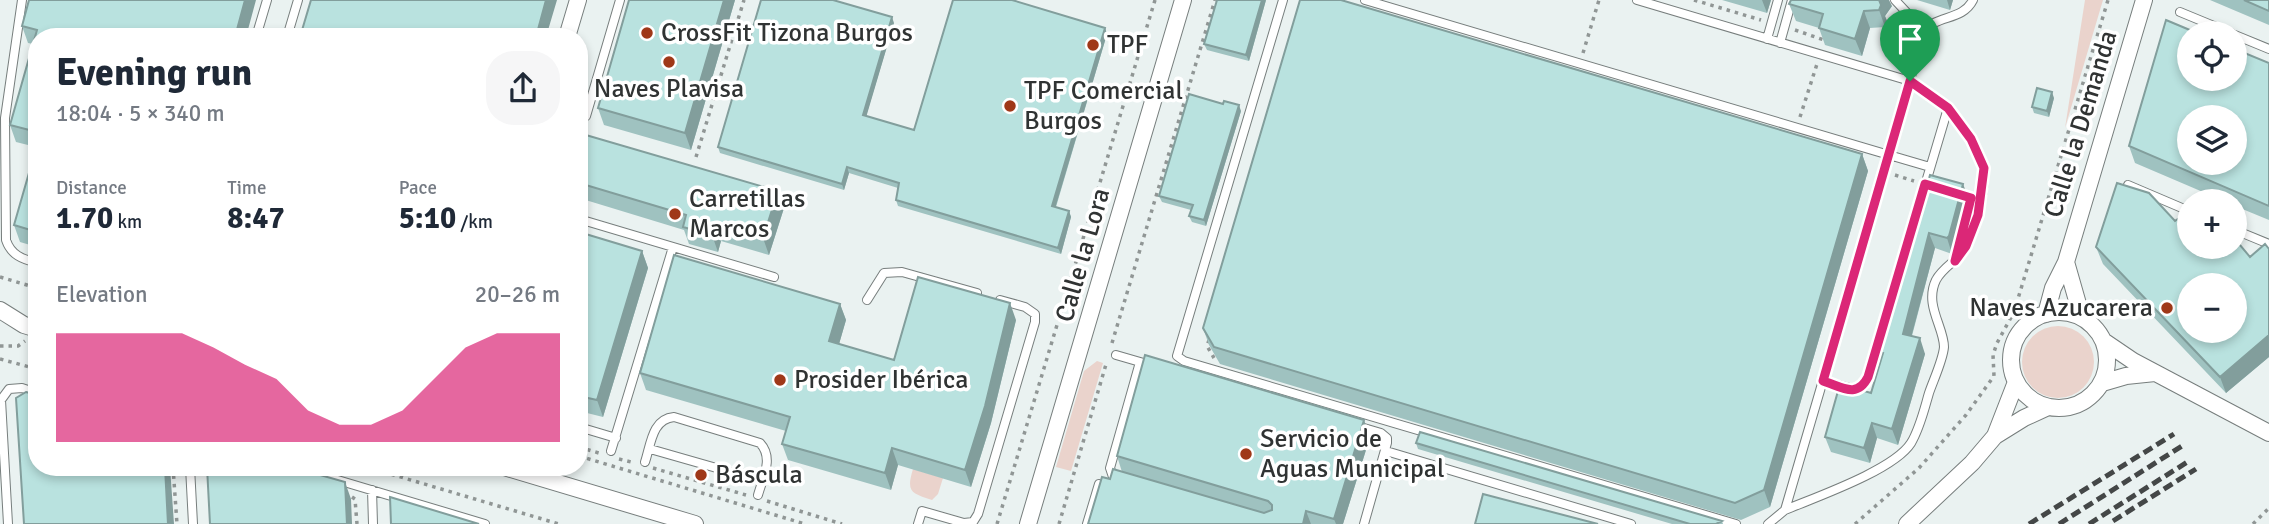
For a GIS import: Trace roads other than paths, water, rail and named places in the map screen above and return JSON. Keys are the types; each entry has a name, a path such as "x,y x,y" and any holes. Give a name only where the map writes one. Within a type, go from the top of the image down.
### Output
{"street":[{"path":"570,28 578,0"},
{"name":"Calle la Lora","path":"1028,524 1183,0"},
{"name":"Calle la Demanda","path":"2046,314 2053,288 2066,262 2144,0"},
{"path":"2066,262 2082,317"},
{"path":"0,310 28,326"},
{"path":"2105,342 2108,362 2102,383 2088,399 2076,406 2062,409 2048,407 2029,398 2016,382 2010,358 2017,335 2035,318 2058,312 2082,317 2105,342 2122,355 2269,433"},
{"path":"0,327 28,327"},
{"path":"2102,383 2126,376 2156,373"},
{"path":"1995,436 2016,382"},
{"path":"1907,524 1964,472 1995,436 2048,407"},
{"path":"534,476 695,524"}],"lane":[{"path":"22,0 4,138 6,240 9,249 28,260"},
{"path":"259,28 267,0"},
{"path":"290,28 298,0"},
{"path":"588,109 620,0"},
{"path":"1283,0 1177,356 1184,361 1735,524"},
{"path":"1364,0 1930,167"},
{"path":"1637,0 1910,81 1948,108 1971,139 1984,168 1978,215 1966,246 1958,259 1946,267 1936,280 1933,292 1934,314 1944,347 1919,429 1910,446 1892,461 1785,510 1768,524"},
{"path":"1767,39 1778,0"},
{"path":"1780,43 1793,0"},
{"path":"1895,0 1924,32"},
{"path":"1785,510 1924,32 1935,22 1958,15 1969,8 1973,0"},
{"path":"2180,12 2202,21"},
{"path":"2247,40 2269,49"},
{"path":"0,68 11,69"},
{"path":"1823,381 1853,390 1864,386 1948,108"},
{"path":"2128,185 2177,206"},
{"path":"588,222 774,277"},
{"path":"2247,235 2269,244"},
{"path":"611,451 673,247"},
{"path":"866,300 884,273 902,272 1026,307 1035,314 1035,322 978,514 972,522 964,523 922,511 918,524"},
{"path":"1116,355 1167,370"},
{"path":"1126,481 1113,477 1110,468 1140,362"},
{"path":"8,524 1,400 9,389 28,390"},
{"path":"645,462 657,423 674,417 760,443 769,457 758,495"},
{"path":"1354,425 1381,433 1387,438 1386,451 1364,524"},
{"path":"588,430 616,438"},
{"path":"649,449 762,481"},
{"path":"1386,451 1632,524"},
{"path":"190,476 193,524"},
{"path":"325,476 485,524"},
{"path":"1087,524 1099,484"},
{"path":"372,490 373,524"}],"railway":[{"path":"2029,524 2174,434"},
{"path":"2059,524 2182,446"},
{"path":"2089,524 2189,461"},
{"path":"2113,521 2196,469"}],"place":[{"name":"CrossFit Tizona Burgos","path":"647,33"},
{"name":"TPF","path":"1093,45"},
{"name":"Naves Plavisa","path":"669,62"},
{"name":"TPF Comercial Burgos","path":"1010,106"},
{"name":"Carretillas Marcos","path":"675,214"},
{"name":"Naves Azucarera","path":"2167,308"},
{"name":"Prosider Ibérica","path":"780,380"},
{"name":"Servicio de Aguas Municipal","path":"1246,454"},
{"name":"Báscula","path":"701,475"}]}
